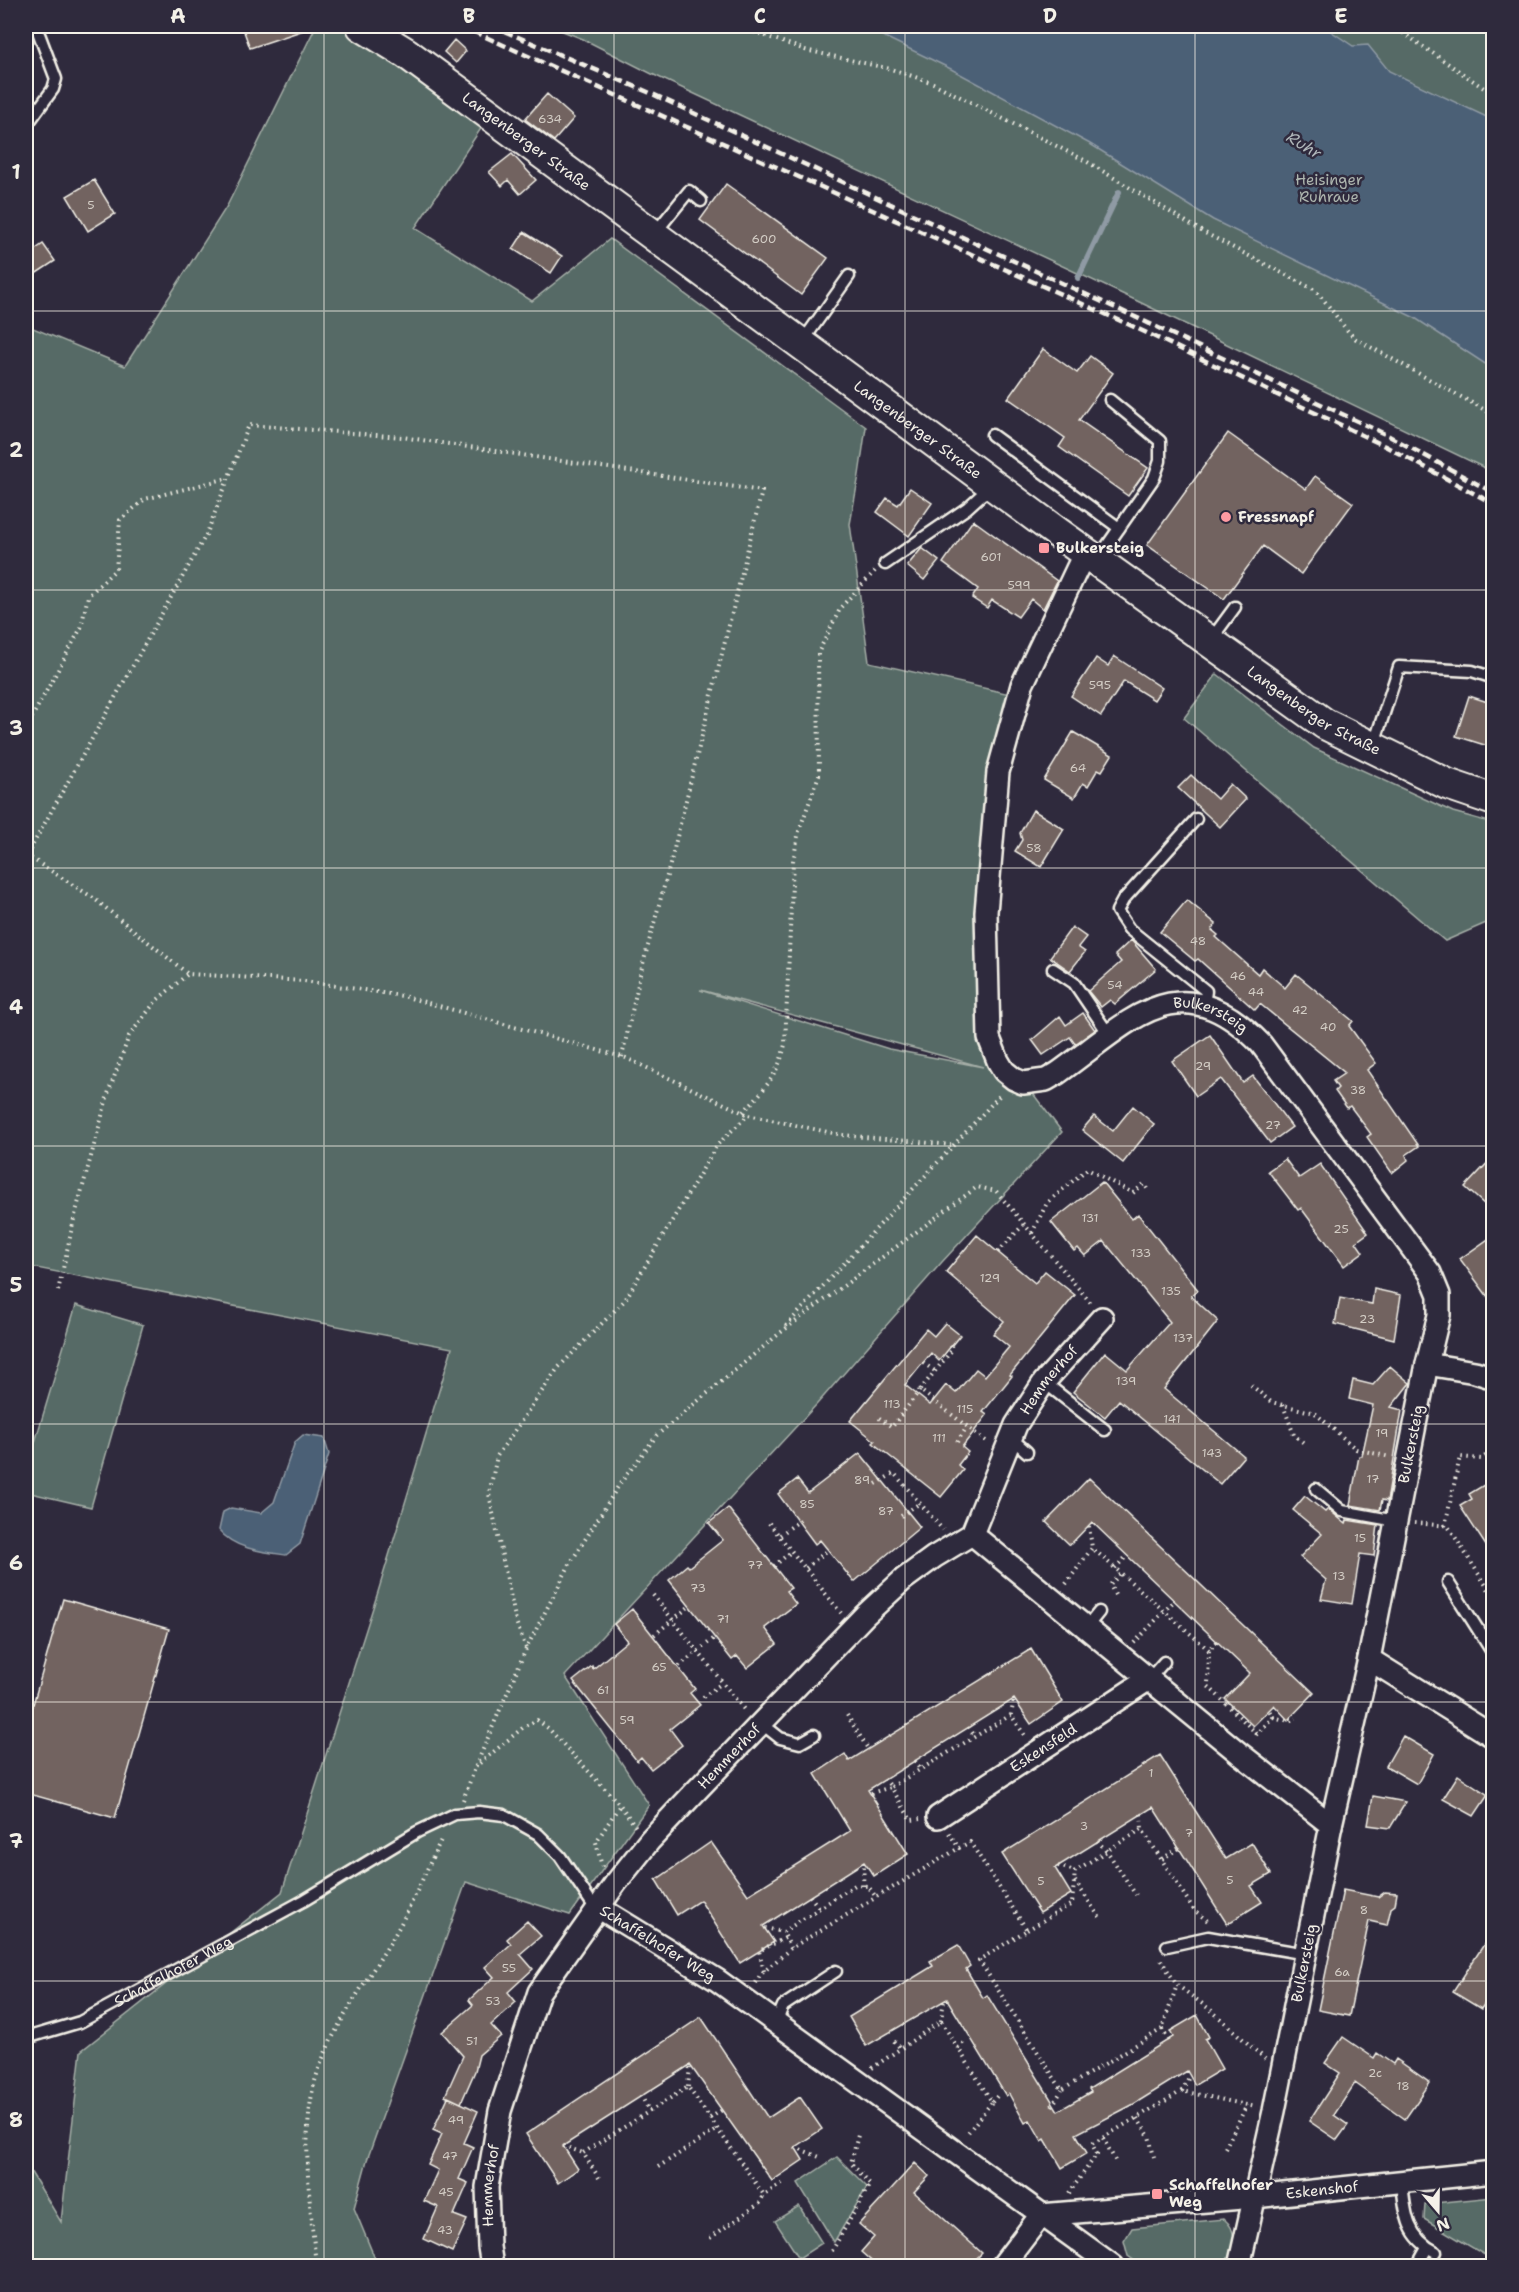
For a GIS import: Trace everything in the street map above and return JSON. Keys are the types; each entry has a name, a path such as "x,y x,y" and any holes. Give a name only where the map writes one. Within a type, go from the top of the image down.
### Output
{"main road":[{"name":"Langenberger Straße","path":"362,26 406,53 992,485 1325,724 1447,784 1494,800"}],"street":[{"path":"1014,1079 1004,1071 989,1038 986,912 998,772 1022,685 1091,556"},
{"name":"Bulkersteig","path":"1014,1079 1023,1083 1046,1080 1153,1008 1172,1002 1204,1005 1228,1015 1244,1026 1261,1044 1430,1273 1439,1295 1438,1315 1369,1659 1331,1825 1274,2111 1239,2266"},
{"name":"Hemmerhof","path":"492,2266 487,2187 500,2111 539,1992 598,1907 650,1840 852,1627 904,1579 963,1539 1016,1425 1044,1382 1102,1318"},
{"path":"1427,1364 1475,1372 1494,1378"},
{"path":"963,1539 1053,1602 1092,1620 1122,1657 1331,1825"},
{"path":"1369,1659 1494,1737"},
{"name":"Eskensfeld","path":"938,1817 1149,1678"},
{"name":"Schaffelhofer Weg","path":"598,1907 717,1980 954,2151 1048,2215 1113,2266"},
{"name":"Eskenshof","path":"1048,2215 1254,2197 1494,2172"},
{"path":"1002,2266 1048,2215"}],"lane":[{"path":"26,126 53,89 56,79 36,26"},
{"path":"653,235 688,191 701,201"},
{"path":"801,344 849,276"},
{"path":"1091,556 1119,528 1154,478 1160,461 1160,441 1110,400"},
{"path":"992,435 1119,528"},
{"path":"885,564 967,508 992,485"},
{"path":"1210,641 1235,607"},
{"path":"1373,748 1399,667 1472,671 1494,678"},
{"path":"1196,819 1123,900 1117,911 1129,928 1206,991 1204,1005"},
{"path":"1053,969 1074,983 1110,1036"},
{"path":"1044,1382 1105,1430"},
{"path":"1007,1447 1027,1452"},
{"path":"1316,1489 1342,1511 1396,1521"},
{"path":"1448,1582 1494,1655"},
{"path":"1149,1678 1164,1662"},
{"path":"759,1725 780,1738 800,1743 814,1735"},
{"name":"Schaffelhofer Weg","path":"26,2035 33,2036 80,2022 303,1901 417,1832 455,1814 478,1812 504,1815 538,1834 560,1857 591,1902 598,1907"},
{"path":"1167,1946 1208,1937 1306,1954"},
{"path":"776,2024 783,2006 836,1971"},
{"path":"1402,2182 1405,2211 1413,2234 1431,2250 1417,2266"}],"path":[{"path":"737,26 805,50 917,76 1086,161 1203,232 1313,289 1323,298 1344,328 1356,339 1494,415"},
{"path":"1393,26 1494,95"},
{"path":"622,1057 640,975 678,834 762,491 402,437 249,424 207,533 26,855 92,897 188,974 304,981 403,996 622,1057 748,1115 842,1135 951,1145"},
{"path":"26,728 81,628 88,596 116,569 120,520 145,499 228,478"},
{"path":"743,1112 768,1084 782,1060 785,1044 793,861 800,831 819,775 818,653 841,607 868,576 885,564"},
{"path":"58,1291 74,1219 108,1094 129,1036 156,1001 188,974"},
{"path":"780,1334 1014,1079"},
{"path":"526,1649 516,1622 489,1494 498,1456 558,1368 626,1300 717,1144 748,1115"},
{"path":"1032,1233 1047,1203 1087,1168 1133,1193 1144,1184 1149,1191"},
{"path":"316,2266 308,2167 308,2130 314,2088 332,2039 395,1934 463,1800 526,1649 571,1563 619,1485 657,1435 780,1334 977,1187 996,1191 1102,1318"},
{"path":"998,1252 1024,1224"},
{"path":"879,1418 892,1427 952,1350 951,1346"},
{"path":"923,1363 936,1371"},
{"path":"1251,1385 1271,1402 1315,1413 1356,1449 1408,1461"},
{"path":"920,1390 967,1427 1007,1447"},
{"path":"1282,1404 1294,1434 1305,1444"},
{"path":"957,1442 967,1427"},
{"path":"1444,1526 1460,1457 1480,1459 1494,1450"},
{"path":"876,1484 894,1473 920,1503 963,1539"},
{"path":"901,1516 920,1503"},
{"path":"780,1535 803,1518"},
{"path":"1396,1521 1448,1526 1494,1598"},
{"path":"769,1523 852,1627"},
{"path":"1089,1526 1092,1548 1209,1650"},
{"path":"1053,1602 1092,1548"},
{"path":"806,1568 828,1550"},
{"path":"774,1566 792,1551"},
{"path":"1115,1568 1127,1556"},
{"path":"1115,1595 1110,1585 1121,1573"},
{"path":"653,1595 722,1683 759,1725"},
{"path":"1122,1657 1174,1601"},
{"path":"654,1635 691,1605"},
{"path":"679,1666 717,1636"},
{"path":"1217,1642 1209,1650 1208,1686 1257,1734"},
{"path":"703,1697 722,1683"},
{"path":"1014,1699 1011,1715 1036,1753"},
{"path":"1269,1710 1273,1718"},
{"path":"847,1715 868,1749"},
{"path":"870,1793 891,1787 1011,1715"},
{"path":"1239,1753 1273,1718"},
{"path":"1273,1718 1289,1721 1296,1718"},
{"path":"475,1768 525,1726 537,1720 548,1728 650,1840"},
{"path":"969,1727 975,1737"},
{"path":"915,1761 920,1770"},
{"path":"885,1779 911,1820 938,1817 959,1848"},
{"path":"615,1884 603,1871 596,1842 620,1805"},
{"path":"1141,1814 1142,1828 1194,1910 1233,1942"},
{"path":"1058,1866 1075,1871 1142,1828"},
{"path":"1097,1841 1107,1851 1136,1895"},
{"path":"747,2002 764,1972 791,1948 970,1842 1027,1930"},
{"path":"1162,1860 1179,1848"},
{"path":"863,1886 864,1862"},
{"path":"1062,2090 980,1960 1072,1904 1075,1871"},
{"path":"1074,1880 1100,1918"},
{"path":"765,1928 783,1932 855,1885 868,1886 876,1898"},
{"path":"810,1896 819,1908"},
{"path":"783,1932 791,1948"},
{"path":"764,1972 759,1952 785,1938"},
{"path":"1158,1956 1177,1985 1212,2011 1281,2074"},
{"path":"1052,2106 1062,2090 1162,2029 1177,1985"},
{"path":"944,1999 941,2021 992,2102"},
{"path":"854,2080 941,2021"},
{"path":"1162,2029 1171,2044"},
{"path":"894,2041 901,2049"},
{"path":"958,2048 964,2042"},
{"path":"690,2065 688,2087 764,2195"},
{"path":"1048,2215 1097,2154 1092,2144 1182,2091 1190,2075"},
{"path":"582,2153 688,2087"},
{"path":"1182,2091 1274,2111"},
{"path":"641,2095 649,2111"},
{"path":"954,2151 998,2095"},
{"path":"1225,2148 1247,2105"},
{"path":"710,2118 722,2110"},
{"path":"1137,2116 1149,2136 1154,2157"},
{"path":"658,2167 718,2129"},
{"path":"832,2251 870,2184 851,2163 858,2136"},
{"path":"1103,2138 1116,2162"},
{"path":"563,2146 582,2153 598,2178"},
{"path":"795,2147 822,2158"},
{"path":"710,2238 760,2203 764,2195 786,2181"}],"green space":[{"path":"316,26 337,26 362,38 482,127 415,228 532,301 610,239 866,427 850,524 869,662 1010,694 986,1042 1031,1091 1062,1132 942,1262 817,1404 565,1676 649,1805 570,1915 466,1882 367,2160 354,2208 378,2266 26,2266 26,2164 61,2222 81,2051 282,1892 378,1592 452,1348 26,1266 26,325 125,366 227,206","holes":["700,990 983,1067 889,1049"]},
{"name":"Heisinger Ruhraue","path":"550,26 1493,26 1493,472 1133,299 652,74 583,39"},
{"path":"1217,674 1314,748 1453,812 1493,823 1493,920 1445,941 1184,718"},
{"path":"76,1305 143,1325 91,1507 26,1492 26,1472"},
{"path":"837,2157 867,2187 834,2242 798,2183"},
{"path":"1493,2197 1493,2260 1424,2219 1425,2204"},
{"path":"799,2206 822,2243 799,2258 775,2221"},
{"path":"1224,2219 1232,2229 1233,2235 1227,2266 1142,2266 1128,2256 1124,2241 1132,2228"}],"water":[{"name":"Ruhr","path":"862,26 1323,26 1353,46 1368,45 1389,71 1493,120 1493,369 1415,318 1213,220 1090,144 951,69"},
{"path":"303,1435 324,1438 329,1454 300,1544 286,1555 249,1549 233,1542 219,1530 223,1512 231,1508 261,1513 274,1502 295,1442"}],"building":[{"path":"242,26 306,26 307,29 250,48"},
{"path":"454,40 466,51 456,63 444,52"},
{"path":"547,94 574,118 554,141 525,119"},
{"path":"512,154 536,180 520,194 508,180 502,186 489,172"},
{"path":"94,180 115,214 88,231 67,196"},
{"path":"726,184 828,258 801,295 700,220"},
{"path":"524,232 562,256 551,273 513,249"},
{"path":"43,244 55,261 26,280 26,256"},
{"path":"1043,349 1077,373 1090,356 1113,373 1079,420 1148,468 1128,496 1059,447 1065,438 1008,398"},
{"name":"Fressnapf","path":"1228,433 1306,489 1315,476 1353,503 1301,574 1263,546 1224,599 1147,545"},
{"path":"910,488 932,503 909,536 877,512 887,498 898,505"},
{"path":"973,520 1057,581 1043,609 1031,599 1018,617 992,600 987,608 972,598 978,589 943,563"},
{"path":"922,548 939,561 924,580 907,566"},
{"path":"1114,656 1162,688 1154,700 1124,681 1101,716 1071,696 1096,658 1108,666"},
{"path":"1469,696 1494,704 1494,748 1456,736"},
{"path":"1073,732 1112,755 1102,771 1098,769 1088,786 1083,783 1074,798 1044,780"},
{"path":"1191,775 1217,799 1230,784 1246,799 1220,827 1178,788"},
{"path":"1033,810 1064,829 1041,867 1015,851 1022,840 1020,833"},
{"path":"1187,900 1216,924 1212,930 1218,935 1216,937 1258,974 1262,968 1285,988 1296,974 1353,1021 1349,1026 1376,1063 1367,1070 1419,1146 1406,1155 1408,1160 1392,1173 1367,1137 1371,1134 1350,1106 1347,1108 1335,1091 1338,1088 1333,1081 1345,1073 1260,1004 1255,1010 1198,959 1195,961 1160,932"},
{"path":"1072,927 1086,937 1078,947 1085,952 1070,971 1050,957"},
{"path":"1131,940 1156,969 1115,1004 1110,1000 1101,1007 1088,991 1121,962 1115,955"},
{"path":"1083,1013 1095,1030 1075,1044 1070,1037 1043,1055 1032,1040 1060,1016 1066,1025"},
{"path":"1210,1035 1243,1083 1253,1076 1292,1127 1270,1143 1221,1079 1196,1096 1172,1061"},
{"path":"1133,1106 1154,1124 1123,1163 1082,1130 1094,1116 1113,1131"},
{"path":"1494,1156 1494,1196 1485,1205 1465,1187"},
{"path":"1285,1159 1299,1178 1320,1164 1368,1233 1356,1242 1363,1252 1344,1266 1301,1208 1298,1210 1268,1171"},
{"path":"1102,1182 1132,1219 1138,1214 1198,1290 1191,1296 1218,1321 1164,1389 1244,1456 1220,1484 1119,1400 1105,1417 1073,1392 1105,1352 1127,1370 1170,1322 1104,1241 1085,1256 1078,1248 1074,1251 1051,1222"},
{"path":"977,1235 1035,1283 1045,1271 1075,1295 983,1412 987,1415 962,1447 968,1452 958,1465 963,1470 941,1497 873,1443 875,1441 850,1421 926,1329 934,1336 945,1323 960,1335 939,1361 931,1353 905,1385 930,1405 946,1385 956,1393 976,1369 985,1376 1009,1347 993,1334 1004,1321 946,1272"},
{"path":"1494,1235 1494,1305 1460,1259"},
{"path":"1374,1289 1401,1295 1394,1339 1335,1324 1340,1298 1372,1304"},
{"path":"1390,1366 1410,1383 1391,1407 1402,1410 1387,1501 1382,1500 1380,1510 1350,1505 1359,1456 1362,1456 1373,1405 1349,1399 1353,1380 1373,1385"},
{"path":"860,1453 920,1527 854,1582 820,1540 815,1544 778,1494 797,1479 808,1493"},
{"path":"1089,1478 1314,1693 1288,1720 1274,1705 1253,1726 1225,1699 1250,1673 1092,1522 1070,1545 1046,1522"},
{"path":"1494,1479 1494,1558 1460,1506 1472,1499 1469,1494"},
{"path":"1305,1496 1325,1512 1328,1509 1346,1524 1347,1520 1378,1525 1374,1556 1360,1554 1352,1604 1321,1599 1326,1580 1300,1557 1322,1534 1293,1510"},
{"path":"728,1508 791,1588 786,1591 796,1604 765,1628 777,1644 747,1668 737,1656 732,1660 669,1580 723,1540 709,1523"},
{"path":"63,1599 169,1629 115,1818 26,1793 26,1729"},
{"path":"632,1609 695,1689 690,1693 700,1705 670,1729 682,1745 651,1769 641,1757 637,1761 573,1681 592,1666 593,1669 627,1641 614,1624"},
{"path":"1031,1649 1063,1702 1031,1724 1014,1699 868,1790 908,1854 874,1876 864,1862 763,1926 774,1942 740,1963 700,1900 677,1915 656,1880 711,1842 748,1895 850,1831 815,1774 845,1754 849,1761"},
{"path":"1403,1736 1434,1754 1417,1784 1386,1766"},
{"path":"1160,1755 1226,1859 1252,1843 1271,1874 1251,1886 1262,1902 1227,1924 1153,1807 1055,1868 1071,1894 1040,1913 1002,1854"},
{"path":"1458,1775 1488,1795 1474,1816 1443,1799"},
{"path":"1373,1796 1406,1802 1390,1828 1368,1825"},
{"path":"1343,1890 1378,1897 1385,1892 1397,1893 1387,1925 1369,1921 1349,2016 1318,2010"},
{"path":"527,1921 541,1936 520,1954 533,1969 508,1992 516,2002 491,2025 501,2036 479,2055 475,2071 461,2103 445,2096 463,2056 442,2032 473,2005 469,2000 494,1977 485,1967 511,1944 507,1939"},
{"path":"1494,1929 1494,1990 1481,2009 1453,1992"},
{"path":"958,1945 970,1966 966,1969 983,1998 987,1995 1058,2111 1091,2092 1089,2089 1173,2037 1170,2031 1197,2015 1209,2037 1205,2039 1222,2069 1195,2085 1187,2071 1134,2104 1076,2134 1087,2153 1062,2168 1045,2139 1042,2141 1030,2120 1025,2123 1009,2094 1006,2096 947,1999 866,2046 849,2017 933,1966 930,1961"},
{"path":"701,2017 768,2118 800,2097 822,2129 795,2147 803,2160 772,2181 690,2065 563,2146 578,2169 558,2183 526,2134"},
{"path":"1343,2037 1374,2058 1377,2053 1393,2064 1396,2059 1430,2083 1405,2119 1355,2083 1334,2115 1348,2125 1337,2140 1309,2121 1340,2073 1325,2063"},
{"path":"448,2097 478,2111 464,2143 473,2147 459,2179 468,2183 454,2215 467,2220 452,2252 424,2239 438,2207 424,2201 438,2170 428,2165 442,2134 433,2130"},
{"path":"915,2163 929,2176 914,2192 982,2253 969,2266 877,2266 861,2252 874,2237 859,2224"}],"waterway":[{"path":"1078,278 1119,192"}],"railway":[{"path":"461,26 1132,326 1385,446 1494,504"},
{"path":"492,26 648,92 1133,316 1389,436 1494,493"}],"place":[{"name":"Fressnapf","path":"1226,517"},
{"name":"Bulkersteig","path":"1044,548"},
{"name":"Schaffelhofer Weg","path":"1157,2194"}]}
